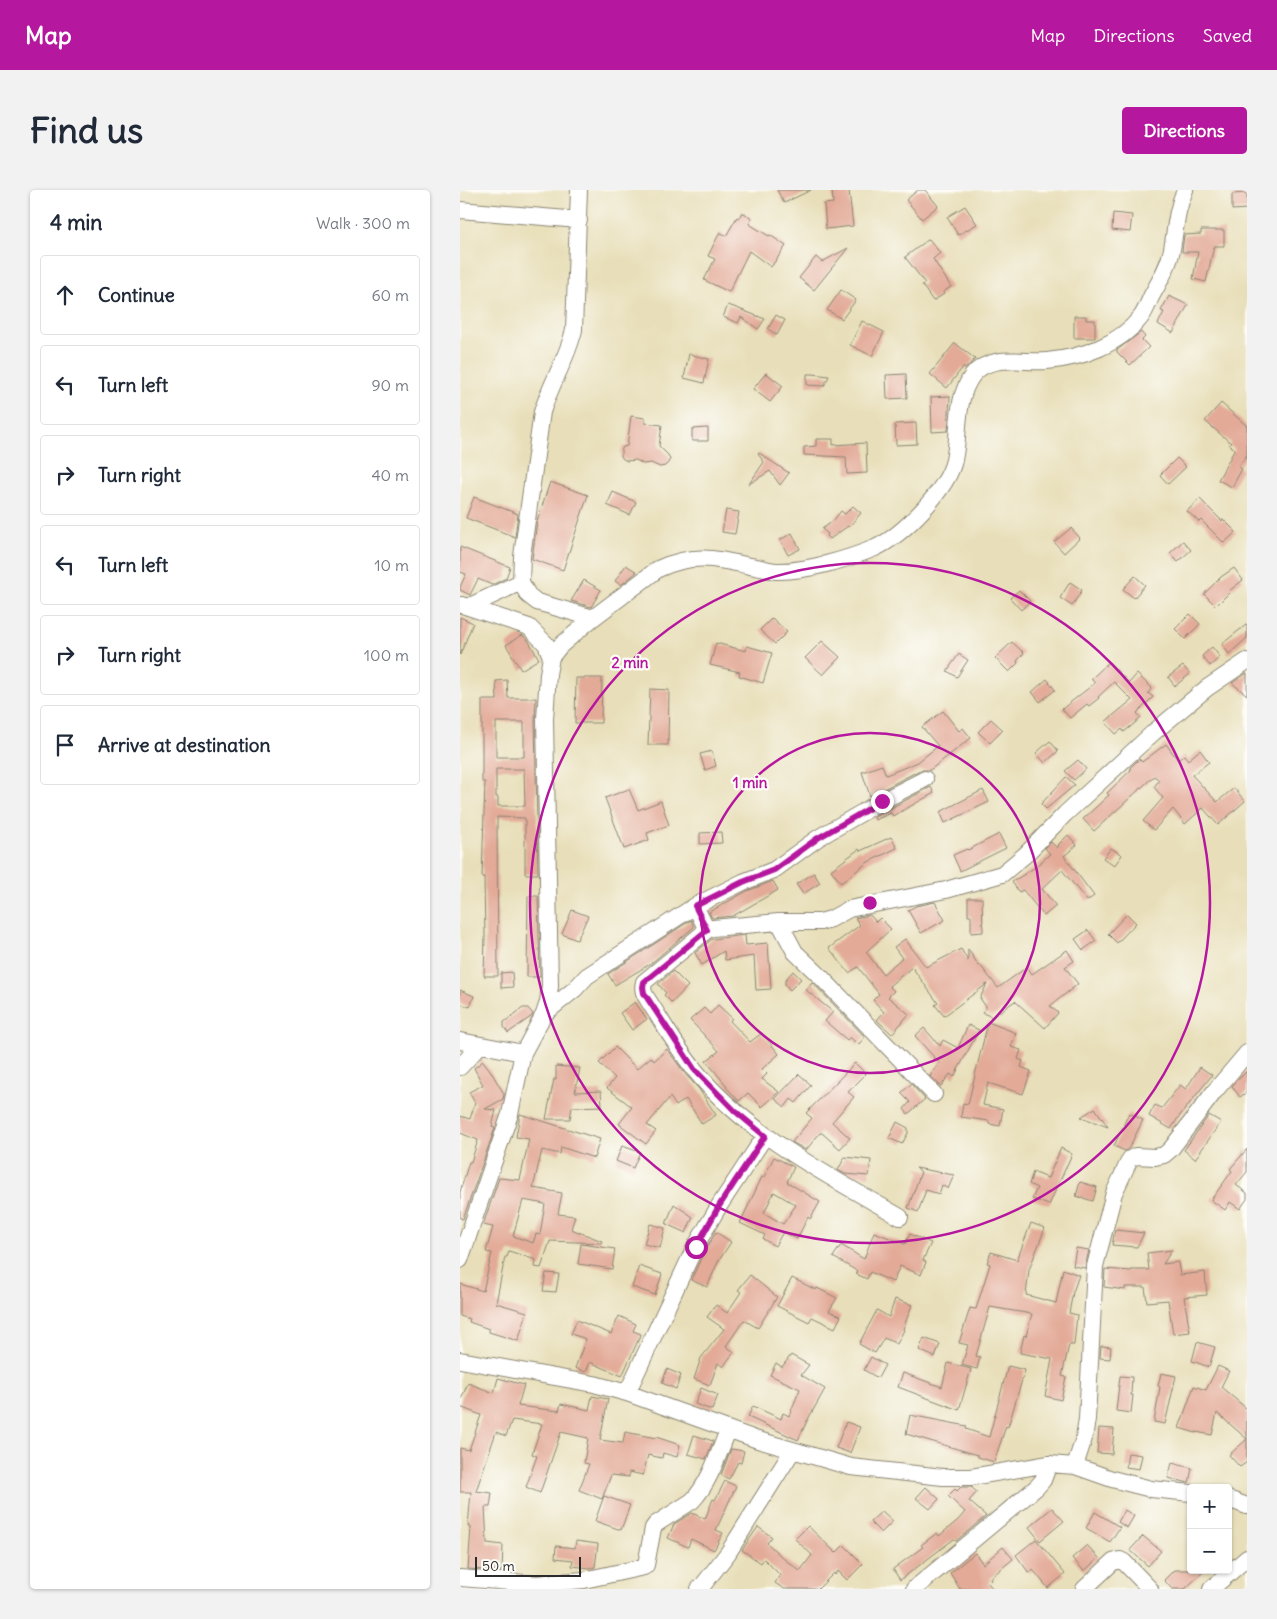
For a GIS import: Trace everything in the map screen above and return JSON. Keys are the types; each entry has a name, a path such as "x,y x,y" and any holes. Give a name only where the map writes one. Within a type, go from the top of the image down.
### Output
{"street":[{"path":"579,190 574,330 569,350 546,398 542,412 520,582 528,595 538,602 593,618"},
{"path":"460,1260 510,1114 523,1053 544,1014 548,1002 550,986 545,719 551,657 560,646 593,618 658,569 670,564 686,559 718,559 775,571 797,570 840,560 876,548 893,538 926,506 946,481 952,470 961,405 965,390 972,376 980,368 991,363 1007,361 1047,361 1072,357 1100,348 1115,340 1142,316 1167,266 1172,250 1175,221 1185,190"},
{"path":"460,210 578,220"},
{"path":"464,605 520,582"},
{"path":"464,605 529,627 546,644 551,657"},
{"path":"900,1217 765,1136 735,1111 694,1069 644,993 644,982 707,930 713,928 779,922 820,922 849,909 946,890 1002,874 1154,732 1207,688 1247,661"},
{"path":"544,1014 576,989 587,976 695,906 743,882 774,870 818,838 882,801 925,780"},
{"path":"695,906 707,930"},
{"path":"779,922 795,952 801,959 820,976 934,1094"},
{"path":"460,1041 523,1053"},
{"path":"460,1067 480,1045"},
{"path":"1075,1466 1084,1438 1087,1419 1095,1266 1114,1194 1130,1159 1136,1156 1155,1158 1171,1149 1214,1092 1247,1053"},
{"path":"627,1393 696,1247 719,1206 765,1136"},
{"path":"460,1360 594,1384 627,1393 728,1430 851,1467 943,1477 971,1477 1049,1464 1075,1466 1112,1479 1151,1488 1187,1492"},
{"path":"460,1578 537,1584 584,1580 644,1567 653,1528 656,1524 697,1497 711,1471 728,1430"},
{"path":"698,1589 728,1553 793,1450"},
{"path":"914,1589 1037,1487 1049,1464"},
{"path":"1232,1500 1247,1506"},
{"path":"1211,1589 1247,1558"},
{"path":"1084,1589 1113,1562 1120,1560 1150,1589"}],"building":[{"path":"777,190 811,190 784,203"},
{"path":"832,190 849,190 853,226 826,229 824,204 833,203"},
{"path":"918,190 925,190 938,206 922,219 906,200"},
{"path":"1247,193 1247,209 1232,210 1232,194"},
{"path":"965,206 977,224 958,235 947,217"},
{"path":"742,212 752,218 749,224 786,246 771,267 749,251 729,292 704,280 715,259 708,256 720,232 726,236"},
{"path":"1113,213 1132,215 1130,232 1112,230"},
{"path":"1201,230 1224,230 1224,246 1214,246 1206,282 1193,279 1198,252 1182,252 1184,235 1201,234"},
{"path":"929,239 940,253 933,259 951,287 933,301 922,285 925,283 905,257"},
{"path":"848,248 814,290 799,278 816,257 822,262"},
{"path":"841,290 856,300 842,319 827,310"},
{"path":"1169,296 1188,305 1173,333 1158,324 1164,312 1161,311"},
{"path":"728,305 765,319 758,329 741,317 738,323 723,317"},
{"path":"776,315 785,320 777,335 768,329"},
{"path":"1074,316 1086,316 1086,320 1095,320 1095,338 1074,338"},
{"path":"862,321 884,332 872,356 850,345"},
{"path":"1141,332 1145,337 1142,340 1149,347 1130,365 1117,350"},
{"path":"955,343 975,359 965,369 963,367 947,388 930,374"},
{"path":"689,354 709,359 704,383 684,378"},
{"path":"766,373 783,386 770,402 753,389"},
{"path":"807,374 829,376 824,386 807,385"},
{"path":"906,374 907,398 887,399 886,375"},
{"path":"950,396 948,431 932,432 931,397"},
{"path":"1221,403 1247,426 1247,457 1238,467 1242,469 1232,487 1218,480 1235,449 1229,445 1231,443 1205,421"},
{"path":"631,416 645,418 645,423 662,425 659,446 670,459 665,466 660,467 651,463 643,464 636,460 627,461 623,459 621,451 623,447 627,446"},
{"path":"916,423 917,444 896,445 895,424"},
{"path":"708,428 708,441 692,441 692,429"},
{"path":"816,439 833,439 833,445 866,443 867,473 847,474 846,457 804,455 804,447 816,446"},
{"path":"759,453 789,473 780,485 770,471 749,484 764,462"},
{"path":"1177,458 1186,467 1168,484 1160,475"},
{"path":"550,482 588,495 563,570 532,559 537,521"},
{"path":"613,492 636,502 630,515 607,505"},
{"path":"474,497 518,514 515,537 466,518"},
{"path":"1200,499 1236,532 1224,543 1201,520 1199,522 1187,511"},
{"path":"853,506 861,513 849,527 830,539 827,536 828,534 822,529 833,521 841,511 845,514"},
{"path":"726,510 739,512 735,534 722,532"},
{"path":"1071,528 1080,538 1064,553 1054,542"},
{"path":"792,533 800,549 788,555 780,540"},
{"path":"1183,541 1191,550 1178,562 1170,553"},
{"path":"460,547 510,567 506,578 492,585 478,579 470,595 460,590 466,574 460,572"},
{"path":"626,565 637,572 621,585 615,581"},
{"path":"1234,568 1243,580 1229,591 1216,606 1204,594 1221,577"},
{"path":"1135,576 1145,585 1134,598 1123,589"},
{"path":"584,580 601,590 591,607 571,601"},
{"path":"1070,582 1082,590 1072,606 1060,598"},
{"path":"1019,590 1030,601 1021,610 1010,598"},
{"path":"1190,614 1200,624 1185,639 1175,629"},
{"path":"460,617 473,623 460,655"},
{"path":"772,618 787,632 775,644 760,630"},
{"path":"1247,624 1247,638 1229,654 1222,644"},
{"path":"522,635 528,640 539,659 521,670 506,645"},
{"path":"822,641 840,657 823,675 805,658"},
{"path":"1012,642 1024,653 1009,672 995,658"},
{"path":"716,643 746,651 747,646 772,653 763,683 739,676 740,672 710,665"},
{"path":"1212,647 1220,657 1210,666 1202,656"},
{"path":"959,654 968,660 957,677 947,671"},
{"path":"1109,662 1129,683 1137,674 1152,688 1148,693 1153,697 1137,713 1141,718 1124,732 1122,729 1116,734 1105,722 1132,700 1114,682 1099,698 1089,706 1087,704 1070,718 1062,709 1095,683 1091,679"},
{"path":"1183,666 1190,674 1175,686 1168,677"},
{"path":"1247,673 1247,695 1232,683"},
{"path":"576,678 602,678 601,723 575,723"},
{"path":"1047,679 1055,690 1040,702 1032,692"},
{"path":"507,680 508,698 536,698 538,874 525,874 525,818 497,817 498,976 484,976 484,877 482,877 485,782 482,782 482,700 497,700 496,681","holes":["496,722 524,722 524,757 496,757","496,769 524,769 525,806 498,806 498,797 496,797"]},
{"path":"650,689 669,690 668,745 648,745"},
{"path":"943,711 959,731 963,728 971,738 930,770 920,770 870,796 862,772 882,765 886,775 918,762 938,746 922,727"},
{"path":"991,719 1003,730 990,743 978,732"},
{"path":"1050,741 1058,751 1045,763 1036,753"},
{"path":"1166,744 1178,760 1184,755 1188,760 1200,750 1209,762 1192,775 1217,802 1234,788 1245,801 1218,825 1203,808 1185,824 1173,809 1154,830 1143,821 1163,798 1154,787 1159,780 1154,776 1094,831 1083,819 1109,795 1107,793 1131,770 1130,768 1139,759 1142,762"},
{"path":"712,751 716,766 705,770 700,754"},
{"path":"1078,760 1086,769 1074,780 1065,771"},
{"path":"1066,777 1075,785 1046,809 1041,804"},
{"path":"931,787 934,793 893,816 891,813 875,820 874,817"},
{"path":"629,789 638,810 661,801 669,825 647,833 649,840 624,849 605,798"},
{"path":"983,790 989,802 945,823 940,812"},
{"path":"721,832 722,843 700,844 700,833"},
{"path":"999,834 1006,848 960,871 953,855 968,850"},
{"path":"1068,835 1077,845 1064,856 1094,896 1087,901 1062,870 1042,889 1056,906 1044,916 1023,890 1019,892 1012,882 1034,868 1050,854 1045,848 1051,842 1057,848"},
{"path":"891,837 897,848 868,862 841,883 831,870 859,849 860,851"},
{"path":"1111,848 1122,855 1114,866 1103,858"},
{"path":"814,873 820,883 803,894 796,884"},
{"path":"773,881 778,890 733,916 712,918 709,912 747,891"},
{"path":"528,896 538,896 540,977 527,977"},
{"path":"968,898 982,898 983,932 971,933 971,916 968,916"},
{"path":"935,902 945,920 921,933 908,910 916,906"},
{"path":"572,910 588,916 577,940 562,934"},
{"path":"1127,914 1136,923 1117,943 1108,934"},
{"path":"870,915 876,922 880,918 891,929 866,952 883,974 902,958 894,947 905,939 926,967 961,949 968,961 968,949 979,966 998,988 1027,967 1032,974 1067,950 1074,961 1065,967 1078,984 1050,1006 1058,1013 1045,1028 1015,1001 992,1017 983,1013 986,1007 980,998 987,984 944,1016 935,1005 938,1003 912,967 889,986 894,991 888,997 909,1014 892,1034 877,1020 884,1012 873,1000 879,994 858,967 849,973 829,948 860,925 855,918"},
{"path":"691,920 694,927 650,964 615,985 608,974"},
{"path":"1088,930 1096,941 1083,950 1075,939"},
{"path":"745,935 746,945 768,943 771,989 756,990 754,956 725,960 724,951 702,965 695,953 712,939"},
{"path":"673,971 688,986 672,1003 664,995 666,993 658,984"},
{"path":"793,971 801,979 790,990 785,984 785,980"},
{"path":"512,972 513,987 501,988 501,973"},
{"path":"812,982 865,1037 858,1045 850,1037 847,1040 825,1021 833,1012 806,990"},
{"path":"460,990 474,996 470,1007 460,1004"},
{"path":"635,1002 647,1019 632,1030 620,1013"},
{"path":"718,1005 732,1018 730,1021 750,1042 762,1033 779,1054 762,1069 767,1074 762,1079 779,1092 762,1107 748,1093 739,1101 706,1061 719,1051 690,1020 704,1008 710,1014"},
{"path":"523,1008 528,1008 533,1014 532,1016 508,1033 504,1027 504,1022"},
{"path":"988,1022 1016,1033 1011,1047 1021,1050 1018,1059 1023,1061 1021,1067 1031,1071 1023,1094 988,1083 983,1105 1003,1109 1000,1126 989,1124 989,1121 961,1117 963,1103 968,1104"},
{"path":"968,1025 979,1030 954,1077 950,1074 941,1086 930,1076 940,1062 933,1058 915,1036 924,1028 940,1046 943,1040 958,1048"},
{"path":"615,1047 637,1069 651,1057 654,1061 667,1049 699,1089 716,1115 702,1124 686,1099 676,1106 670,1097 647,1125 656,1131 646,1144 619,1124 632,1107 607,1088 615,1078 599,1063"},
{"path":"483,1061 504,1094 503,1099 485,1109 496,1110 492,1127 495,1128 463,1219 460,1218 460,1192 478,1140 460,1133 460,1116 470,1119 475,1103 469,1092 483,1085 474,1068"},
{"path":"855,1063 866,1074 848,1092 854,1097 832,1122 850,1138 840,1149 822,1133 806,1150 792,1142 812,1118 806,1113"},
{"path":"556,1066 580,1068 575,1092 601,1091 602,1106 572,1107 570,1119 546,1119 554,1079 556,1080"},
{"path":"1200,1067 1212,1075 1171,1129 1149,1116 1155,1105 1162,1108 1180,1085 1186,1089"},
{"path":"1247,1071 1247,1092 1240,1097 1232,1086"},
{"path":"799,1074 811,1085 796,1103 791,1099 785,1107 775,1099"},
{"path":"911,1084 925,1099 908,1114 904,1109 910,1102 901,1093"},
{"path":"1095,1108 1108,1127 1081,1117"},
{"path":"1129,1113 1143,1120 1129,1148 1125,1151 1114,1146"},
{"path":"520,1114 600,1139 594,1158 561,1147 560,1154 542,1150 533,1188 562,1193 558,1214 575,1216 571,1229 602,1241 601,1243 550,1241 541,1268 535,1267 536,1260 509,1251 507,1257 505,1257 496,1303 527,1312 518,1341 489,1332 489,1329 469,1322 470,1319 460,1316 460,1284 483,1291 492,1253 486,1252 493,1227 483,1225 499,1178 520,1180 529,1139 516,1137","holes":["523,1200 545,1204 540,1235 536,1234 533,1243 513,1236"]},
{"path":"1209,1115 1221,1122 1195,1159 1184,1150"},
{"path":"897,1122 908,1128 908,1133 902,1144 889,1138"},
{"path":"622,1146 640,1152 633,1168 616,1161"},
{"path":"1061,1148 1072,1154 1049,1205 1032,1199 1037,1188 1029,1184 1033,1172 1048,1178"},
{"path":"1247,1149 1247,1172 1236,1185 1247,1193 1247,1199 1240,1209 1230,1202 1225,1210 1211,1200 1232,1171 1230,1169"},
{"path":"774,1157 794,1167 787,1182 820,1202 810,1219 808,1217 797,1239 783,1232 775,1246 763,1239 765,1235 740,1223 762,1177 764,1177","holes":["774,1192 796,1205 783,1224 764,1213"]},
{"path":"845,1157 871,1160 869,1176 845,1174 838,1170"},
{"path":"916,1168 954,1175 948,1189 942,1185 939,1194 926,1190 918,1212 908,1208 921,1172"},
{"path":"1080,1182 1097,1187 1093,1201 1076,1196"},
{"path":"674,1204 693,1217 686,1233 666,1224"},
{"path":"1031,1223 1045,1228 1029,1270 1026,1295 1056,1303 1063,1269 1079,1275 1069,1313 1077,1315 1074,1345 1069,1345 1062,1376 1066,1377 1061,1400 1045,1396 1052,1359 1020,1353 1032,1314 990,1307 976,1356 980,1357 977,1369 962,1365 968,1345 959,1343 970,1308 976,1309 990,1264 987,1263 991,1252 1017,1260"},
{"path":"650,1224 665,1228 660,1248 644,1244"},
{"path":"1115,1230 1144,1233 1137,1247 1112,1245"},
{"path":"716,1232 731,1242 718,1262 707,1287 691,1280"},
{"path":"874,1232 905,1244 910,1234 931,1243 923,1260 926,1262 921,1275 900,1266 893,1282 870,1272 867,1279 856,1274 857,1271 833,1257 841,1245 864,1259"},
{"path":"581,1244 615,1249 612,1269 578,1264"},
{"path":"1076,1248 1089,1250 1085,1268 1073,1266"},
{"path":"1172,1250 1163,1264 1178,1262 1180,1275 1205,1272 1207,1295 1184,1297 1190,1332 1173,1334 1168,1300 1147,1302 1145,1287 1125,1287 1125,1290 1104,1287 1105,1269 1149,1270 1147,1253"},
{"path":"639,1266 662,1274 655,1295 632,1287"},
{"path":"546,1273 559,1274 556,1292 543,1291"},
{"path":"750,1275 777,1297 758,1328 744,1320 726,1346 734,1352 723,1367 718,1363 710,1385 694,1379 701,1358 724,1329 707,1317 716,1305 727,1313 741,1292 738,1290"},
{"path":"792,1278 837,1298 829,1311 841,1316 835,1328 812,1317 809,1322 777,1306"},
{"path":"895,1299 912,1305 904,1330 897,1344 884,1338 875,1353 859,1344 877,1310 889,1317"},
{"path":"619,1316 636,1324 633,1331 641,1334 622,1376 590,1362 586,1372 575,1368 586,1339 571,1334 577,1320 611,1334"},
{"path":"924,1338 940,1344 935,1357 919,1350"},
{"path":"1197,1342 1215,1347 1209,1367 1192,1361"},
{"path":"1101,1346 1111,1347 1110,1359 1100,1358"},
{"path":"791,1355 809,1365 801,1375 825,1389 798,1440 748,1417 753,1406 781,1419 783,1413 789,1416 800,1389 770,1375 776,1363 782,1367"},
{"path":"871,1357 885,1365 878,1378 864,1370"},
{"path":"948,1363 971,1369 959,1410 898,1387 903,1373 942,1387"},
{"path":"1008,1366 1025,1370 1008,1427 1006,1426 994,1462 978,1457 978,1455 906,1434 910,1415 967,1426 966,1429 989,1437"},
{"path":"1218,1366 1229,1371 1221,1387 1247,1409 1247,1439 1217,1413 1212,1435 1179,1428 1194,1386 1206,1390"},
{"path":"667,1369 681,1375 676,1389 662,1383"},
{"path":"1161,1373 1176,1376 1165,1424 1154,1422"},
{"path":"1120,1376 1132,1377 1131,1413 1116,1411"},
{"path":"498,1378 524,1385 518,1406 559,1411 561,1404 589,1410 592,1396 608,1399 600,1440 623,1443 625,1432 656,1437 680,1445 677,1457 663,1453 662,1458 648,1455 643,1475 629,1472 629,1477 611,1475 602,1499 579,1490 589,1464 584,1463 588,1438 561,1432 540,1493 526,1487 537,1456 532,1454 542,1424 512,1420 506,1436 496,1432 476,1491 492,1493 490,1507 485,1507 487,1543 503,1545 502,1571 468,1569 471,1527 468,1527 471,1492 460,1492 460,1448 469,1450 481,1415 460,1407 460,1402 468,1383 494,1393"},
{"path":"701,1388 718,1395 712,1410 695,1404"},
{"path":"846,1422 860,1427 850,1453 836,1448"},
{"path":"1099,1428 1114,1429 1112,1454 1097,1453"},
{"path":"694,1435 713,1441 706,1459 688,1454"},
{"path":"1247,1439 1247,1462 1240,1467 1229,1455"},
{"path":"731,1449 744,1451 741,1463 738,1462 729,1479 721,1475"},
{"path":"1128,1453 1142,1455 1139,1469 1126,1467"},
{"path":"1172,1463 1192,1468 1189,1483 1168,1478"},
{"path":"725,1481 736,1486 716,1530 723,1533 714,1550 691,1539 688,1547 668,1538 674,1524 692,1513 705,1519 713,1499 715,1500"},
{"path":"926,1487 939,1499 930,1509 916,1498"},
{"path":"961,1487 971,1487 977,1492 969,1501 986,1516 956,1541 954,1539 900,1580 893,1569 923,1547 921,1545 937,1533 939,1536 965,1512 948,1496 955,1489 957,1491"},
{"path":"604,1496 630,1505 621,1530 595,1521"},
{"path":"1052,1508 1064,1521 1040,1541 1029,1527"},
{"path":"1125,1510 1134,1516 1127,1528 1118,1522"},
{"path":"882,1511 893,1521 881,1533 870,1522"},
{"path":"1095,1512 1120,1527 1110,1542 1086,1528"},
{"path":"808,1526 836,1553 844,1545 863,1564 847,1580 838,1571 818,1589 784,1589 775,1583 780,1575 764,1559 761,1563 742,1550 758,1527 772,1537 767,1543 800,1571 812,1555 795,1539"},
{"path":"1143,1536 1161,1551 1148,1566 1130,1550"},
{"path":"1036,1539 1065,1574 1048,1588 1033,1570 1029,1573 1016,1555"},
{"path":"576,1541 598,1544 595,1567 572,1566 573,1560 555,1558 556,1546 575,1548"},
{"path":"1087,1545 1099,1558 1084,1571 1072,1558"},
{"path":"1003,1547 1013,1559 990,1578 991,1580 988,1583 993,1589 960,1589 950,1573 975,1553 983,1564"},
{"path":"1174,1570 1187,1570 1187,1574 1201,1574 1185,1589 1172,1589 1164,1580"}],"route":[{"path":"696,1247 719,1206 765,1136 735,1111 694,1069 644,993 644,982 707,930 695,906 743,882 774,870 818,838 851,821 882,801"}]}
